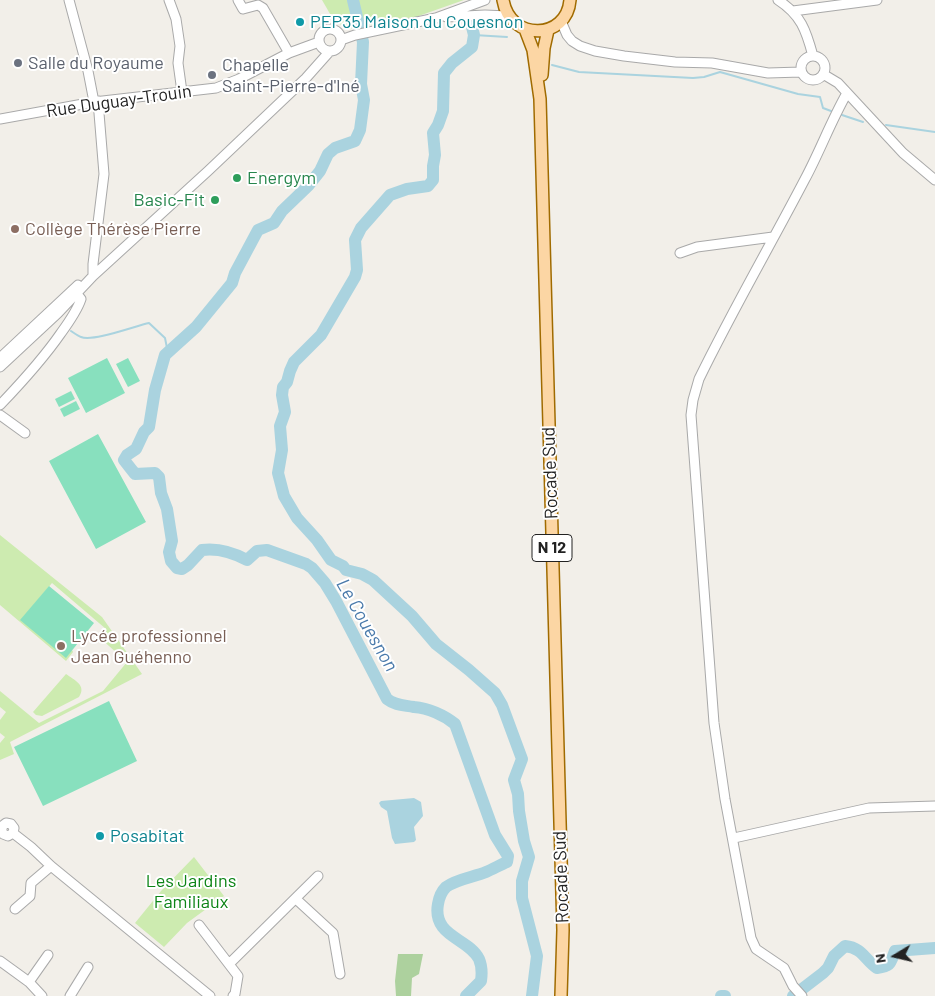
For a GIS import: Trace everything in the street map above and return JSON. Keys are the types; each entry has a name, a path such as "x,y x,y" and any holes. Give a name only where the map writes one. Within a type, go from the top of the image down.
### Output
{"main road":[{"path":"503,0 508,16 515,24 525,29 536,31 548,30 561,21 572,2"},
{"name":"Rocade Sud","path":"525,29 533,50 540,99"},
{"name":"Rocade Sud","path":"548,30 544,48 540,99 563,930 561,996"}],"street":[{"path":"169,0 176,19 180,46 178,63 182,92"},
{"path":"238,0 243,9 258,5 263,8 289,53"},
{"path":"436,18 484,0"},
{"path":"778,0 793,11 803,24 813,56"},
{"path":"793,11 877,0"},
{"path":"69,1 96,102 104,174 93,276"},
{"path":"340,37 436,18 485,15 508,16"},
{"path":"561,21 572,42 595,50 624,56 675,62 712,63 768,73 801,72"},
{"path":"0,367 77,294 93,276 306,78 317,64 324,48 320,36 328,29 335,30 340,37 339,46 324,48"},
{"name":"Rue Duguay-Trouin","path":"0,118 96,102 216,88 239,79 289,53 324,48"},
{"path":"813,56 820,59 823,63 823,74 811,80 803,76 801,72 802,63 806,58 813,56"},
{"path":"823,74 838,83 903,153 935,180"},
{"path":"802,996 793,986 784,968 756,949 751,938 734,838 725,800 714,723 691,415 699,379 806,178 834,115 847,93"},
{"path":"680,253 697,247 773,237"},
{"path":"0,358 79,283 93,276"},
{"path":"0,405 43,358 69,322 81,299 77,294"},
{"path":"0,415 26,433"},
{"path":"734,838 869,808 935,806"},
{"path":"2,827 8,836 13,833 31,847 51,866 210,996"},
{"path":"15,909 30,896 32,883 51,866"},
{"path":"228,964 318,876"},
{"path":"296,899 333,934 340,974"},
{"path":"199,925 238,976 233,996"},
{"path":"29,982 48,955"},
{"path":"0,961 29,982 42,996"},
{"path":"70,996 88,967"}],"green space":[{"path":"322,0 464,0 413,18 347,29 333,19"},
{"path":"107,358 125,393 86,413 68,378"},
{"path":"128,358 140,381 128,387 116,364"},
{"path":"71,391 75,399 59,407 55,399"},
{"path":"76,401 80,409 64,417 60,409"},
{"path":"98,434 146,522 96,549 49,461"},
{"path":"0,535 102,617 142,674 10,742 14,754 0,760 0,743 5,737 0,733 0,720 6,712 0,707 0,691 39,723 103,691 127,662 100,638 106,629 52,583 21,620 66,657 72,650 73,652 66,661 0,605"},
{"path":"49,586 94,623 66,658 20,620"},
{"path":"66,674 81,686 79,697 42,716 36,715 33,712"},
{"path":"109,701 137,761 43,806 14,747"},
{"name":"Les Jardins Familiaux","path":"194,857 224,896 187,923 164,947 135,923 161,891"},
{"path":"398,954 423,954 419,974 412,978 411,996 396,996 395,981"}],"water":[{"path":"414,798 421,802 423,816 414,827 416,840 414,842 395,844 392,838 387,811 379,803 381,801"}],"waterway":[{"name":"Le Couesnon","path":"353,0 363,42 361,84 364,100 360,130 355,141 335,148 328,154 320,171 308,186 282,211 274,223 258,230 235,273 232,283 196,327 165,355 155,390 149,427 144,432 136,449 127,455 124,460 135,474 155,473 159,477 172,541 169,552 171,561 177,568 182,569 188,565 202,550 225,552 247,560 257,551 267,550 306,564 325,583 336,601 387,699 397,704 430,710 455,724 495,835 508,856 507,862 486,872 450,884 439,899 438,915 440,924 452,936 468,946 480,962 482,970 481,981 466,996"},
{"name":"Le Couesnon","path":"470,19 474,35 472,47 452,63 444,73 443,111 433,133 435,155 433,180 428,186 407,189 390,195 361,228 355,240 357,270 355,277 321,335 294,362 287,382 283,387 282,395 285,412 280,426 282,450 278,473 284,496 297,518 317,540 331,560 343,566 346,570 362,574 373,580 412,616 436,644 495,693 502,705 522,759 514,780 518,794 524,841 529,857 522,881 522,898 537,956 532,996"},
{"path":"474,35 507,37"},
{"path":"552,65 579,72 693,78 720,72 798,94 820,97 823,108 831,111"},
{"path":"842,115 863,122"},
{"path":"886,125 935,132"},
{"path":"71,331 87,338 149,323 165,338 168,353"},
{"name":"Le Couesnon","path":"793,996 823,973 834,956 845,946 860,951 877,968 889,964 895,951 935,948"}],"place":[{"name":"PEP35 Maison du Couesnon","path":"300,22"},
{"name":"Salle du Royaume","path":"18,63"},
{"name":"Chapelle Saint-Pierre-d'Iné","path":"212,75"},
{"name":"Energym","path":"237,178"},
{"name":"Basic-Fit","path":"215,200"},
{"name":"Collège Thérèse Pierre","path":"15,229"},
{"name":"Lycée professionnel Jean Guéhenno","path":"61,646"},
{"name":"Posabitat","path":"100,836"}]}
